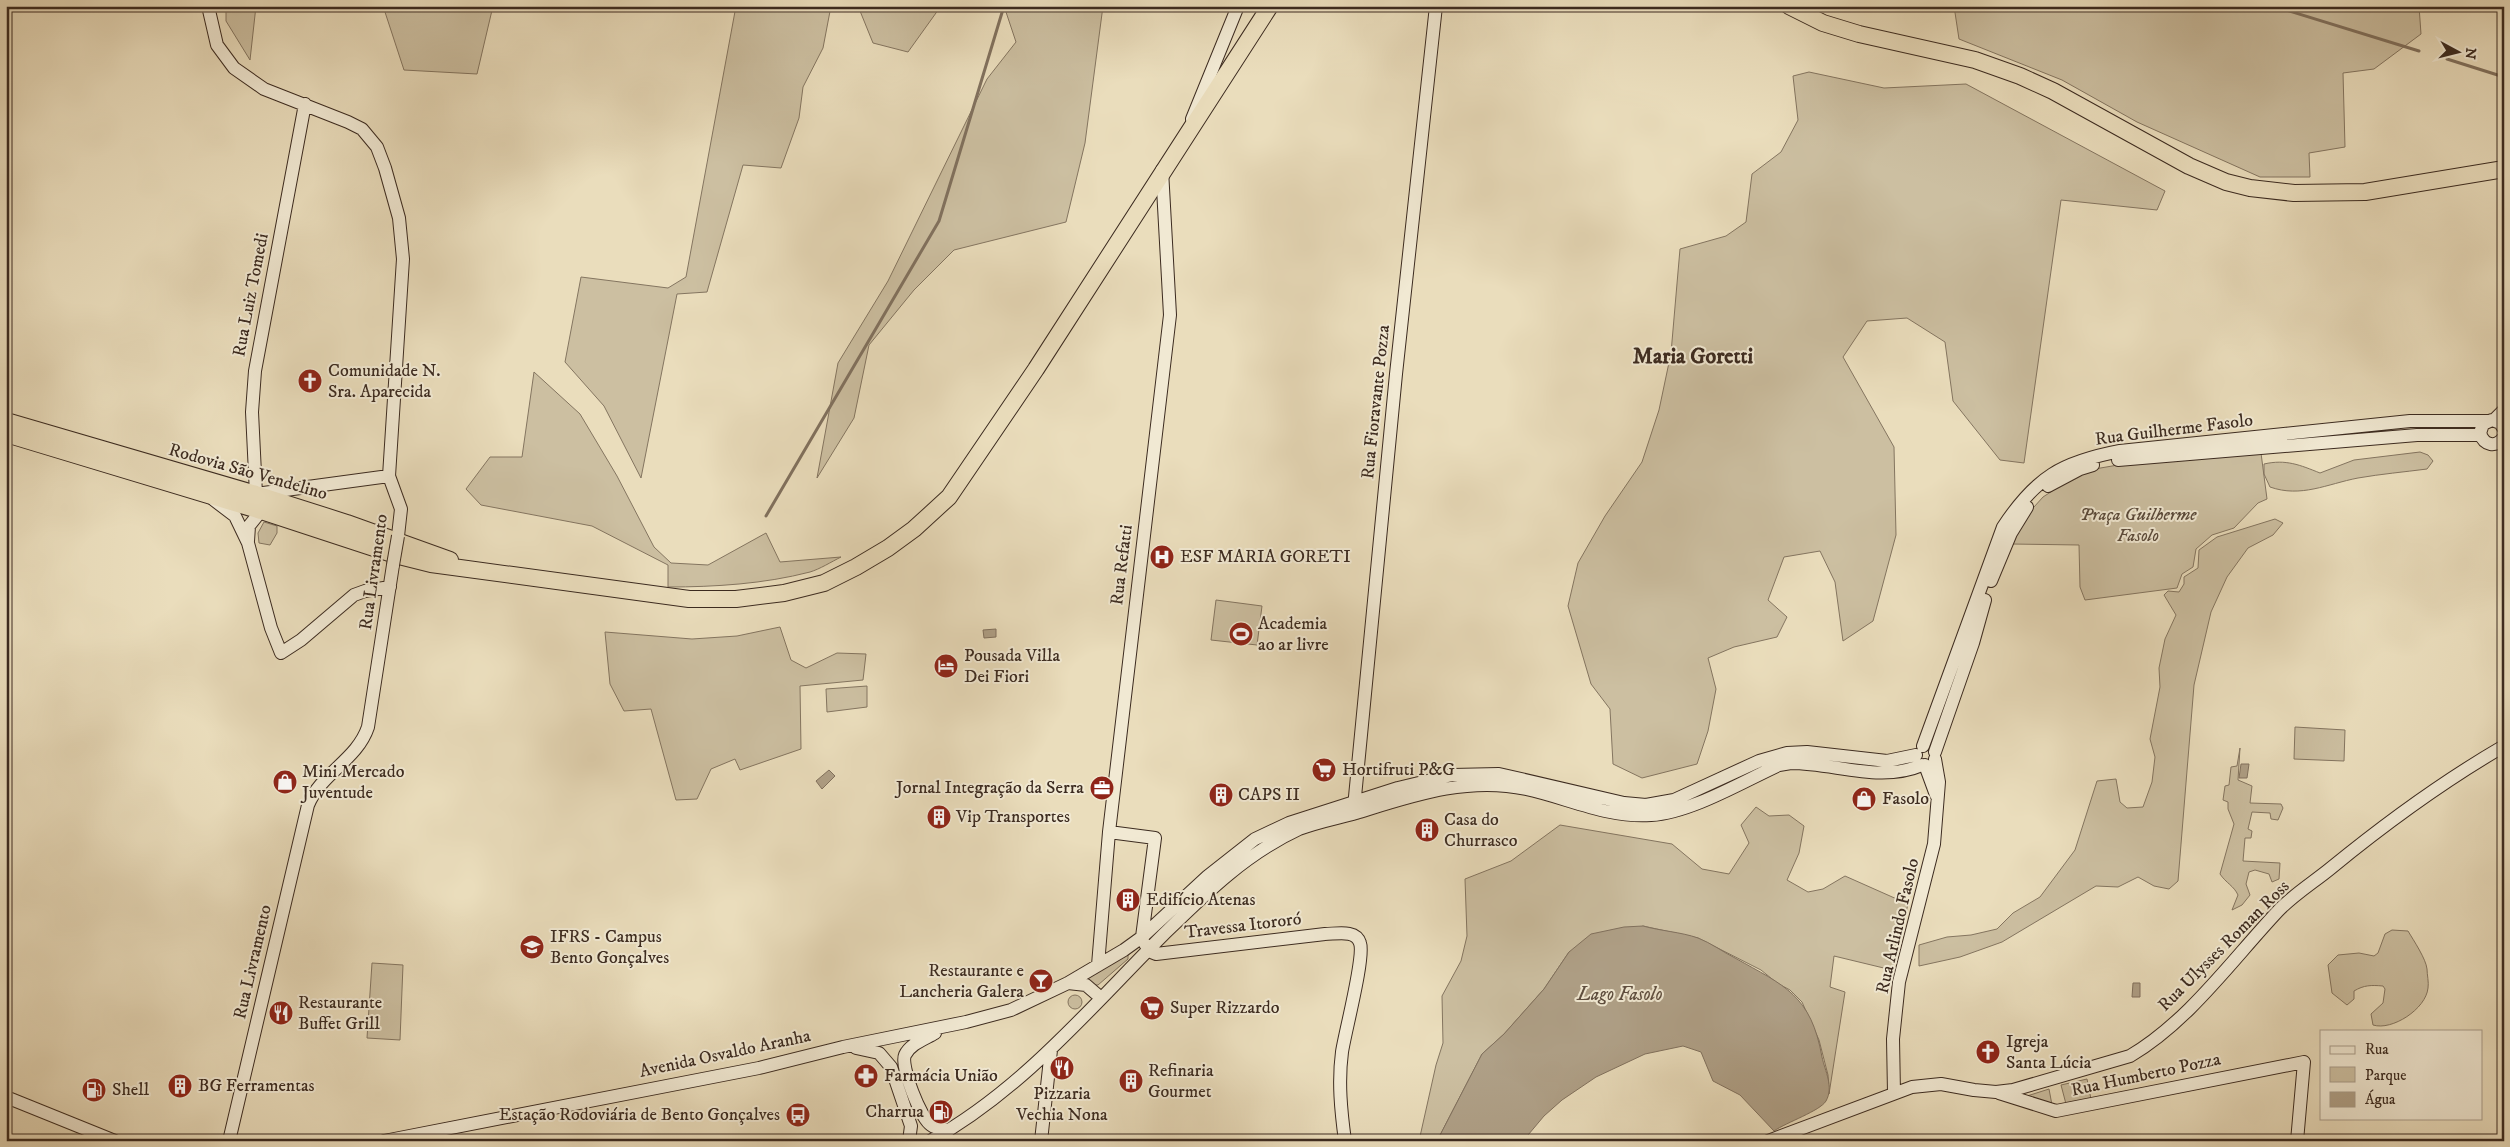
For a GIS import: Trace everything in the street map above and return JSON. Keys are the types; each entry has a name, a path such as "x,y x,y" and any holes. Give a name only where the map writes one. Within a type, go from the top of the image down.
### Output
{"highway":[{"path":"6,434 261,511 415,561 689,600 736,600 784,593 824,583 856,567 914,529 949,497 1036,369 1162,170 1270,6"},
{"path":"1789,6 1832,26 1975,60 2020,76 2053,90 2189,166 2226,182 2250,188 2294,193 2365,192 2501,169"},
{"name":"Rodovia São Vendelino","path":"6,421 256,494 347,523 475,570"}],"main road":[{"path":"1184,138 1238,6"},
{"name":"Rua Fioravante Pozza","path":"1354,807 1390,432 1436,6"},
{"name":"Rua Livramento","path":"208,11 217,46 234,68 264,89 348,122 369,136 385,168 399,218 403,259 389,476 402,514 368,727 359,747 316,789 308,805 229,1141"},
{"name":"Rua Luiz Tomedi","path":"256,494 252,412 255,371 305,104"},
{"name":"Rua Refatti","path":"1098,965 1109,832 1170,315 1162,170"},
{"path":"2502,442 2487,443 2481,435 2482,427 2496,423 2504,410"},
{"name":"Rua Guilherme Fasolo","path":"1926,757 1977,610 2003,527 2019,502 2042,481 2067,465 2092,456 2120,451 2410,421 2496,423"},
{"name":"Rua Guilherme Fasolo","path":"1977,610 2011,533 2028,504 2050,485 2080,469 2121,460 2369,438 2445,434 2481,435"},
{"path":"256,494 389,476"},
{"path":"203,493 235,516 248,543 271,628 281,653 301,640 354,595 365,590 390,587"},
{"path":"248,543 249,526 261,511"},
{"name":"Rua Ulysses Roman Ross","path":"1996,1092 2051,1080 2109,1063 2130,1056 2146,1046 2171,1024 2246,948 2279,910 2384,825 2469,766 2504,746"},
{"path":"1068,983 1142,937 1208,876 1255,838 1289,822 1465,784 1494,784 1524,789 1613,814 1653,815 1694,805 1779,765 1806,763 1891,773 1909,770 1926,757"},
{"name":"Rua Arlindo Fasolo","path":"1894,1093 1893,1039 1899,982 1931,861 1937,818 1939,774 1926,757"},
{"path":"930,1141 949,1130 1028,1071 1216,883 1255,853 1301,828 1354,807"},
{"path":"1109,832 1155,838 1142,937 1149,950"},
{"name":"Travessa Itororó","path":"1149,950 1156,954 1325,934 1347,933 1357,938 1360,943 1361,956 1345,1031 1340,1079 1345,1141"},
{"path":"1068,983 1086,985 1101,998"},
{"name":"Avenida Osvaldo Aranha","path":"384,1141 759,1068 848,1046 948,1026 1012,1010 1068,983"},
{"path":"948,1026 908,1049 903,1062 925,1120 934,1128 949,1130"},
{"path":"848,1046 873,1051 887,1060 912,1126 910,1141"},
{"path":"1041,1141 1051,1050"},
{"name":"Rua Humberto Pozza","path":"1996,1092 2056,1111 2304,1062 2297,1141"},
{"path":"1028,1071 1040,1076 1047,1090"},
{"path":"1768,1141 1789,1136 1912,1087 1941,1084 1996,1092"},
{"path":"6,1097 115,1141"}],"green space":[{"path":"226,6 256,6 250,60 226,21"},
{"path":"383,6 493,6 477,74 404,70"},
{"path":"736,6 831,6 823,48 803,87 799,118 781,168 743,165 707,292 677,294 641,478 604,406 565,362 581,277 668,288 686,277"},
{"path":"858,6 941,6 908,52 873,43"},
{"path":"1004,6 1103,6 1085,143 1066,222 954,250 914,290 869,345 854,418 817,478 838,363 888,281 987,79 1016,42"},
{"path":"1954,6 2419,6 2421,34 2374,69 2343,73 2345,147 2309,153 2310,177 2260,177 2137,122 2062,80 1959,39"},
{"path":"1809,72 1884,88 1966,84 2165,191 2157,210 2061,200 2024,463 2000,460 1953,401 1945,342 1907,318 1867,321 1843,357 1894,447 1896,535 1873,621 1843,641 1835,582 1820,551 1784,557 1768,600 1787,617 1777,637 1734,647 1708,658 1716,689 1708,731 1697,764 1642,778 1613,764 1610,709 1591,684 1568,606 1578,563 1605,516 1642,462 1659,410 1671,353 1680,249 1726,236 1746,222 1752,174 1781,152 1798,120 1793,76"},
{"path":"534,372 580,414 617,476 654,547 671,563 708,565 766,533 780,562 841,557 810,572 793,576 757,582 668,587 668,565 592,526 481,505 466,489 490,457 522,457"},
{"path":"2420,452 2428,455 2433,461 2427,469 2358,478 2303,491 2281,490 2270,487 2264,474 2264,464 2279,462 2293,464 2320,473 2354,460"},
{"name":"Praça Guilherme Fasolo","path":"2261,453 2267,499 2258,503 2234,528 2212,535 2196,549 2193,567 2182,574 2177,588 2085,600 2080,587 2079,545 2011,544 2025,517 2043,497 2083,471 2118,465"},
{"path":"2275,519 2283,523 2273,535 2248,548 2227,577 2211,612 2194,685 2178,881 2169,889 2154,886 2138,877 2118,887 2096,886 2002,942 1960,957 1919,966 1919,945 1947,937 1971,935 1997,929 2013,913 2040,897 2075,850 2097,781 2116,779 2120,802 2127,808 2143,807 2152,782 2155,757 2150,739 2160,687 2159,668 2165,639 2176,615 2164,595 2168,591 2179,592 2184,584 2184,577 2198,568 2199,550 2217,537"},
{"path":"264,522 277,526 277,533 270,545 259,543 258,533"},
{"path":"1216,600 1262,606 1257,645 1211,640"},
{"path":"780,627 791,660 806,668 837,653 866,654 863,680 800,686 801,749 740,770 735,759 711,769 697,799 676,800 651,709 624,711 610,684 605,632 692,639 737,636"},
{"path":"867,686 867,707 827,712 826,689"},
{"path":"2295,727 2345,730 2344,761 2294,759"},
{"path":"2240,748 2238,780 2252,786 2250,803 2281,804 2283,808 2278,820 2271,819 2270,813 2252,812 2248,829 2252,831 2251,838 2245,838 2243,861 2280,863 2279,879 2272,882 2269,874 2255,870 2249,872 2246,884 2250,895 2242,905 2232,910 2238,895 2220,874 2234,824 2228,809 2228,802 2223,800 2225,786 2229,785 2231,767 2237,766"},
{"path":"1756,807 1769,816 1789,815 1804,826 1799,853 1787,880 1808,892 1823,889 1845,876 1908,904 1892,970 1834,956 1830,987 1845,992 1829,1094 1828,1075 1819,1040 1802,1002 1790,990 1777,983 1761,970 1698,938 1643,926 1569,952 1544,989 1504,1034 1482,1054 1437,1141 1419,1141 1436,1065 1443,1043 1442,996 1461,961 1467,936 1465,879 1511,861 1560,825 1672,844 1702,869 1729,874 1749,843 1741,825"},
{"path":"2392,930 2408,931 2426,965 2428,988 2426,996 2421,1003 2407,1017 2389,1025 2373,1025 2371,1014 2383,1003 2385,989 2383,986 2368,986 2354,991 2354,999 2347,1005 2332,993 2328,965 2338,955 2359,953 2374,956 2378,953 2385,934"},
{"path":"1128,953 1128,959 1098,985 1093,985 1087,976"},
{"path":"372,963 403,965 400,1040 367,1038"},
{"path":"1075,995 1080,997 1082,1002 1080,1007 1075,1009 1070,1007 1068,1002 1070,997"},
{"path":"2087,1079 2091,1099 2066,1104 2061,1085"},
{"path":"2049,1089 2052,1105 2024,1097"}],"water":[{"path":"996,629 996,637 984,638 983,630"},
{"path":"2241,764 2249,764 2247,778 2239,778"},
{"path":"829,770 835,776 822,789 816,781"},
{"name":"Lago Fasolo","path":"1643,926 1685,934 1703,940 1782,985 1793,995 1811,1019 1817,1036 1829,1085 1828,1096 1823,1105 1774,1131 1740,1095 1713,1081 1701,1052 1683,1046 1645,1054 1596,1077 1562,1100 1544,1116 1523,1141 1437,1141 1482,1054 1504,1034 1544,989 1569,952 1591,934 1624,927"},
{"path":"2133,983 2140,983 2140,997 2132,997"}],"waterway":[{"path":"766,516 939,221 1004,6"},
{"path":"2273,6 2419,51"},
{"path":"2447,59 2504,77"}],"place":[{"name":"Comunidade N. Sra. Aparecida","path":"310,381"},
{"name":"ESF MARIA GORETI","path":"1162,557"},
{"name":"Academia ao ar livre","path":"1241,634"},
{"name":"Pousada Villa Dei Fiori","path":"946,666"},
{"name":"Hortifruti P&G","path":"1324,770"},
{"name":"Mini Mercado Juventude","path":"285,782"},
{"name":"Jornal Integração da Serra","path":"1102,788"},
{"name":"CAPS II","path":"1221,795"},
{"name":"Fasolo","path":"1864,799"},
{"name":"Vip Transportes","path":"939,817"},
{"name":"Casa do Churrasco","path":"1427,830"},
{"name":"Edifício Atenas","path":"1128,900"},
{"name":"IFRS - Campus Bento Gonçalves","path":"532,947"},
{"name":"Restaurante e Lancheria Galera","path":"1041,981"},
{"name":"Super Rizzardo","path":"1152,1008"},
{"name":"Restaurante Buffet Grill","path":"281,1013"},
{"name":"Igreja Santa Lúcia","path":"1988,1052"},
{"name":"Pizzaria Vechia Nona","path":"1062,1068"},
{"name":"Farmácia União","path":"866,1076"},
{"name":"Refinaria Gourmet","path":"1131,1081"},
{"name":"BG Ferramentas","path":"180,1086"},
{"name":"Shell","path":"94,1090"},
{"name":"Charrua","path":"941,1112"},
{"name":"Estação Rodoviária de Bento Gonçalves","path":"798,1115"}],"district":[{"name":"Maria Goretti","path":"1693,356"}]}
